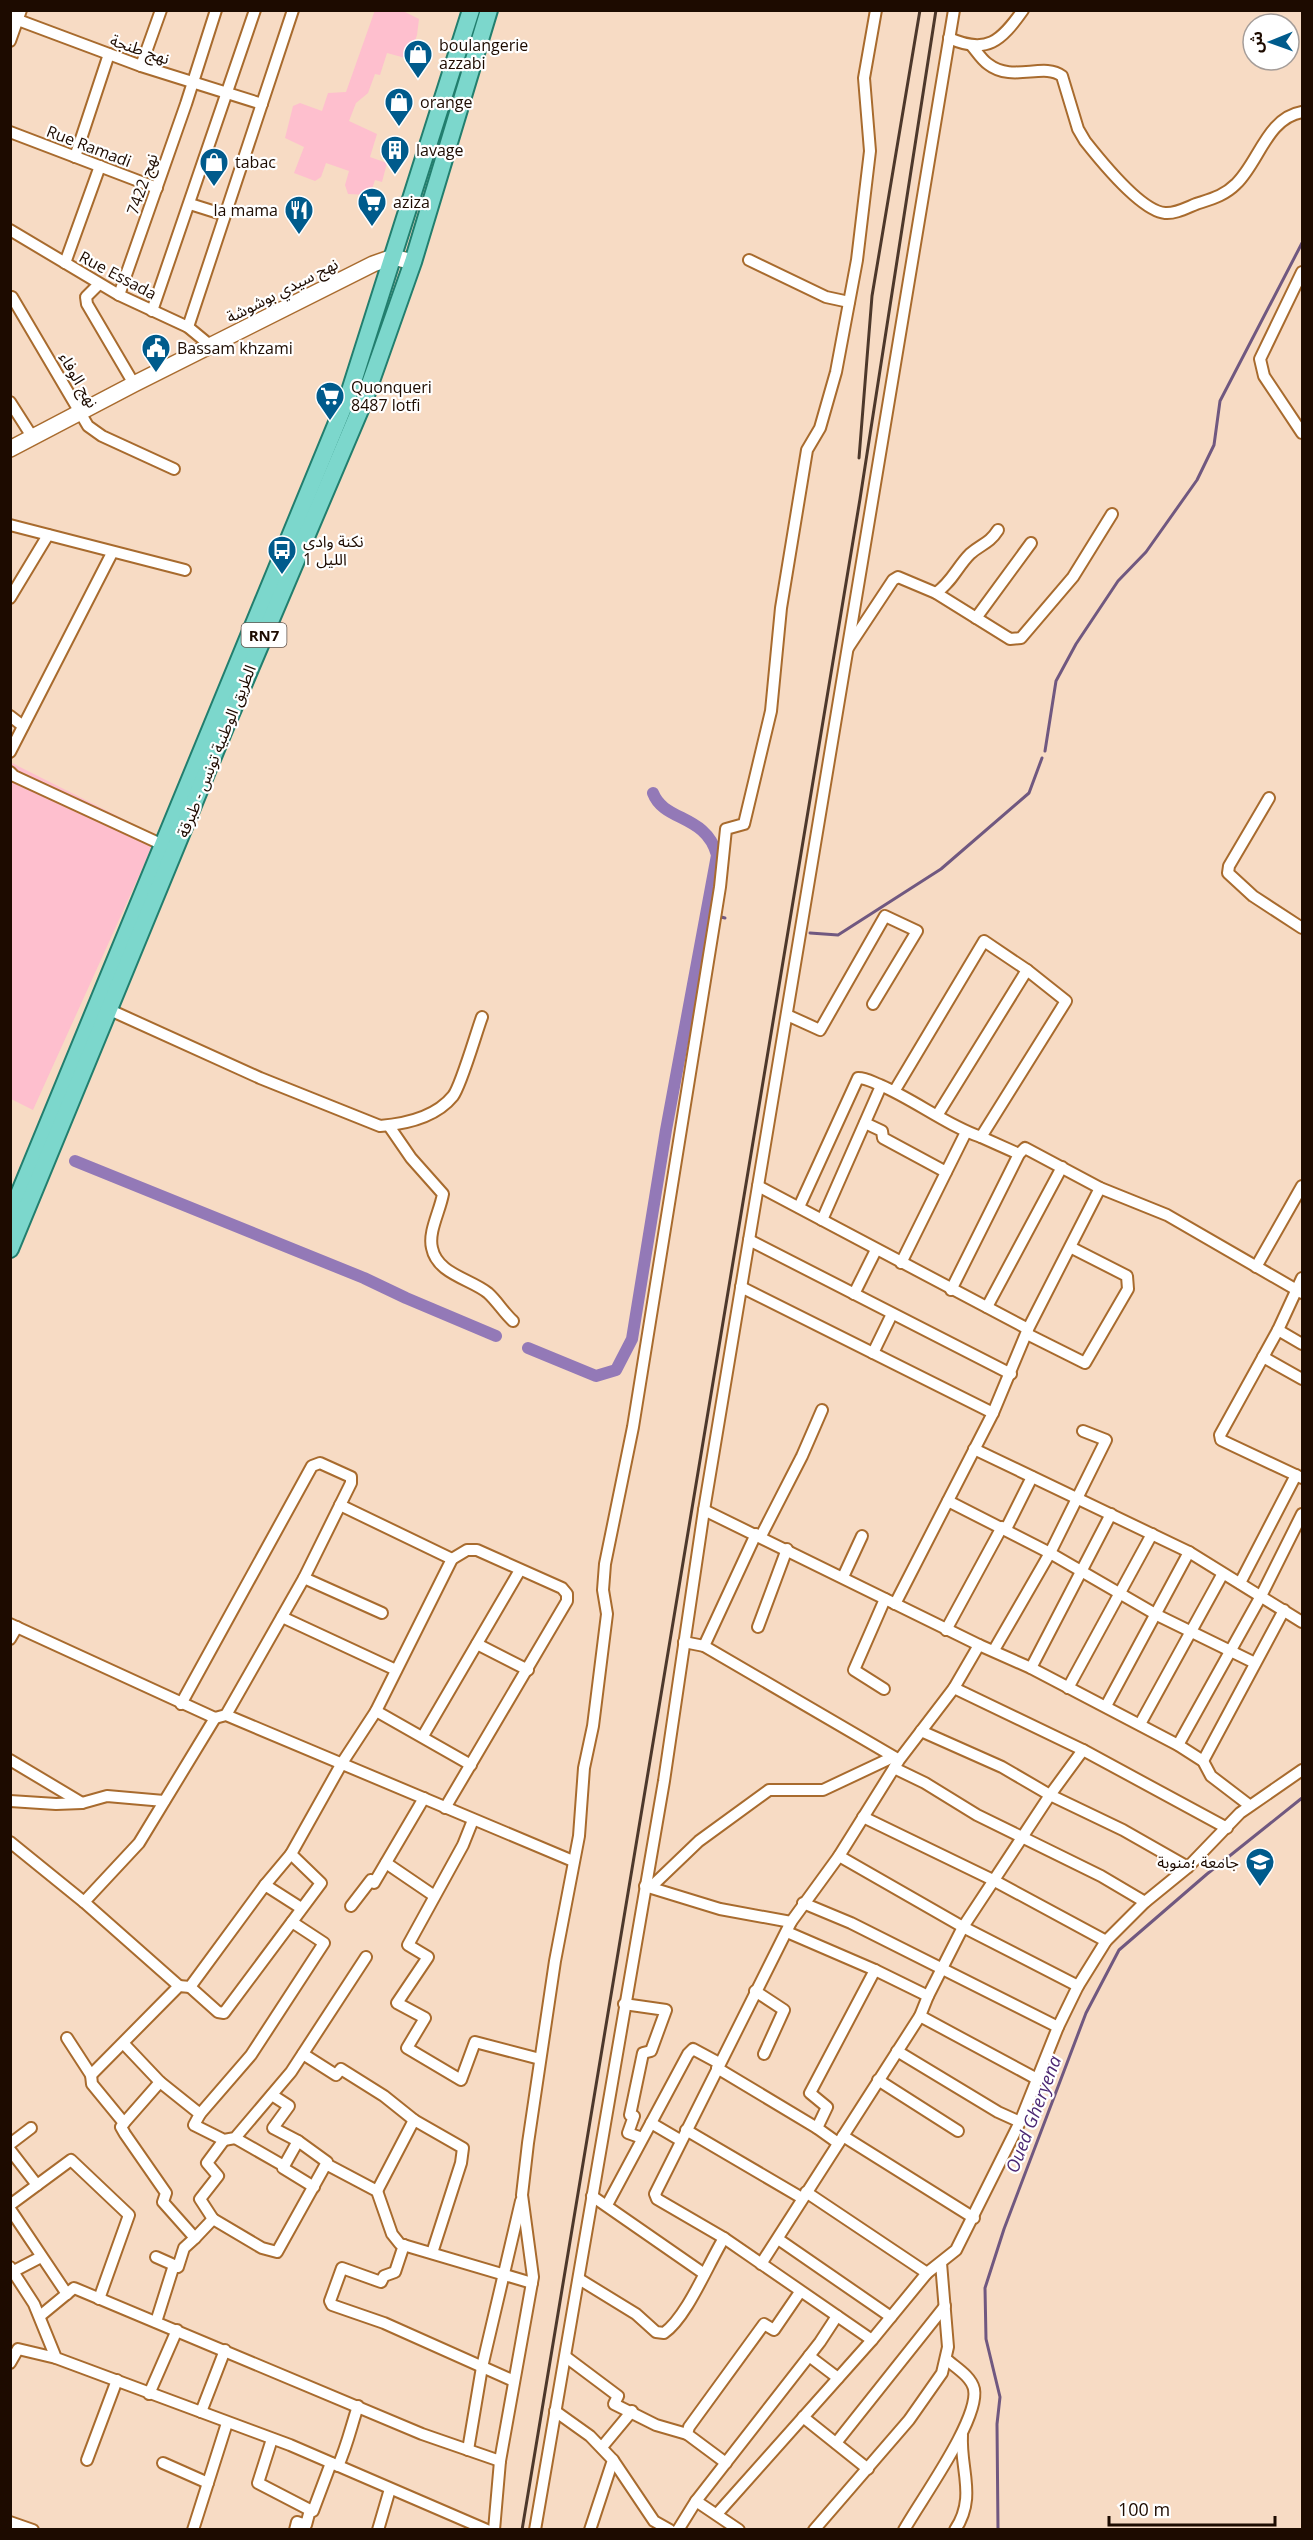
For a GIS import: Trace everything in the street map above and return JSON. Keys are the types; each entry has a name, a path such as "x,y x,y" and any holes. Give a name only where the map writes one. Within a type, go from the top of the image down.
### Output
{"main road":[{"name":"الطريق الوطنية تونس - طبرقة","path":"10,1249 110,1010 186,807 350,391 471,10"},
{"name":"الطريق الوطنية تونس - طبرقة","path":"10,1216 163,844 186,807 224,730 365,398 413,262 489,10"}],"street":[{"path":"141,66 161,10"},
{"name":"نهج 7422","path":"119,295 216,10"},
{"path":"152,310 229,93 255,10"},
{"path":"188,327 293,10"},
{"path":"468,2450 482,2367 522,2195 540,2059 579,1836 584,1767 593,1726 607,1614 603,1590 605,1564 633,1427 713,915 720,886 726,830 744,824 759,770 771,711 781,608 807,450 820,428 836,372 849,302 868,186 870,151 864,78 876,10"},
{"path":"536,2529 624,2004 648,1887 704,1510 954,10"},
{"path":"949,38 972,46 990,43 1005,35 1023,10"},
{"path":"10,41 16,15"},
{"name":"نهج طنجة","path":"16,15 141,66 262,104"},
{"path":"972,46 987,64 1005,72 1022,74 1051,70 1062,76 1078,129 1084,141 1143,204 1160,212 1172,213 1214,199 1229,190 1243,176 1279,123 1291,115 1302,112"},
{"path":"75,157 110,54"},
{"name":"Rue Ramadi","path":"10,132 157,188"},
{"path":"65,263 100,166"},
{"path":"190,204 225,215"},
{"name":"Rue Essada","path":"10,230 119,295 188,327 211,346"},
{"path":"393,257 413,262"},
{"name":"نهج سيدي بوشوشة","path":"10,449 373,264 393,257"},
{"path":"749,260 826,297 849,302"},
{"path":"1302,272 1260,359 1264,376 1302,433"},
{"path":"99,284 86,297 87,304 134,384"},
{"name":"نهج الوفاء","path":"12,297 94,432 174,469"},
{"path":"10,402 33,438"},
{"path":"845,654 893,580 903,578 936,593 1010,639 1021,638 1073,577 1112,514"},
{"path":"10,525 112,553 155,560 185,570"},
{"path":"936,593 948,585 968,556 990,542 998,530"},
{"path":"10,598 48,536"},
{"path":"976,618 1031,543"},
{"path":"10,752 112,553"},
{"path":"10,716 23,726"},
{"path":"10,772 14,776 163,844"},
{"path":"1269,798 1229,866 1228,873 1253,896 1302,928"},
{"path":"787,1015 820,1030 885,916 916,931 873,1004"},
{"path":"895,1090 984,941 1027,970 1066,1001 981,1137"},
{"path":"938,1114 1027,970"},
{"path":"110,1010 260,1078 380,1126 389,1126 430,1114 453,1096 482,1017"},
{"path":"799,1207 854,1082 863,1078 895,1090 966,1132 1019,1154"},
{"path":"822,1220 881,1086"},
{"path":"865,1123 882,1131 883,1138 896,1147 946,1172"},
{"path":"389,1126 411,1158 443,1194 440,1212 433,1229 431,1248 438,1262 489,1294 513,1321"},
{"path":"901,1263 966,1132"},
{"path":"951,1290 1019,1154 1029,1149 1100,1188 1167,1215 1300,1292"},
{"path":"987,1306 1062,1167"},
{"path":"758,1186 951,1290 987,1306 1027,1332 1085,1363 1128,1289 1127,1276 1072,1248"},
{"path":"1256,1267 1302,1186"},
{"path":"896,1604 993,1413 1027,1332 1072,1248 1100,1188"},
{"path":"749,1240 1011,1374"},
{"path":"854,1294 876,1250"},
{"path":"1240,1583 1299,1476 1220,1438 1300,1292 1302,1278"},
{"path":"741,1287 993,1413"},
{"path":"873,1353 892,1314"},
{"path":"1278,1330 1302,1344"},
{"path":"1263,1357 1302,1379"},
{"path":"704,1646 758,1535 802,1456 822,1410"},
{"path":"994,1650 1050,1553 1106,1440 1083,1431"},
{"path":"974,1449 1189,1552 1222,1575 1240,1583 1302,1622"},
{"path":"84,1902 139,1843 215,1719 226,1715 304,1578 351,1484 351,1477 320,1463 314,1464 181,1704"},
{"path":"946,1630 1032,1477"},
{"path":"948,1501 1050,1553 1157,1615 1191,1629 1255,1663"},
{"path":"340,1505 452,1559"},
{"path":"704,1510 787,1549 946,1630 1031,1668 1140,1724 1203,1761 1211,1776 1249,1805"},
{"path":"1031,1668 1111,1514"},
{"path":"1178,1745 1261,1596 1302,1514"},
{"path":"1068,1688 1152,1534"},
{"path":"843,1577 862,1536"},
{"path":"758,1627 787,1549"},
{"path":"91,2075 184,1987 291,1854 342,1762 376,1711 452,1559 467,1550 477,1550 562,1588 567,1594 567,1601 445,1808"},
{"path":"1106,1706 1189,1552"},
{"path":"423,1736 520,1570"},
{"path":"1140,1724 1222,1575"},
{"path":"304,1578 382,1613"},
{"path":"884,1689 854,1671 885,1599"},
{"path":"1203,1761 1284,1610"},
{"path":"282,1617 396,1670"},
{"path":"10,1639 14,1626 215,1719"},
{"path":"684,1642 704,1646 1020,1837 1101,1876 1145,1902"},
{"path":"477,1644 528,1670"},
{"path":"872,2340 724,2238 657,2199 658,2184 755,1991 803,1903 839,1856 895,1762 954,1688 979,1645"},
{"path":"954,1688 1083,1750 1227,1828"},
{"path":"376,1711 471,1765"},
{"path":"226,1715 573,1861"},
{"path":"921,1731 1002,1767 1050,1795 1123,1830 1188,1867"},
{"path":"761,2264 920,2016 939,1970 963,1927 1020,1837 1083,1750"},
{"path":"10,1760 82,1803"},
{"path":"648,1887 699,1840 769,1790 823,1790 895,1762"},
{"path":"717,2514 872,2340 927,2273 956,2250 1020,2122 1058,2026 1078,1986 1106,1941 1145,1902 1188,1867 1249,1805 1302,1770"},
{"path":"10,1801 82,1803 107,1796 164,1801"},
{"path":"351,1906 371,1880 374,1884 424,1798"},
{"path":"863,1817 993,1880 1106,1941"},
{"path":"473,1820 463,1845 408,1945 428,1957 397,2003 425,2018 407,2048 461,2080 475,2042 540,2059"},
{"path":"10,1842 184,1987 218,2012 224,2013 321,1883 291,1854"},
{"path":"839,1856 963,1927 1078,1986"},
{"path":"386,1863 434,1895"},
{"path":"265,1884 301,1908"},
{"path":"648,1887 789,1927 928,1996"},
{"path":"803,1903 851,1923 939,1970 1058,2026"},
{"path":"292,1922 324,1943 250,2055 200,2114 194,2125 224,2140 236,2138 284,2166 283,2168 314,2187"},
{"path":"236,2138 303,2054 366,1957"},
{"path":"817,2128 828,2109 811,2095 812,2088 875,1970"},
{"path":"755,1991 784,2010 764,2054"},
{"path":"624,2004 666,2010 651,2051 643,2053 630,2115 634,2116 628,2133 642,2138"},
{"path":"920,2016 1037,2079"},
{"path":"67,2038 91,2075 92,2084 124,2123"},
{"path":"124,2044 160,2082 200,2114"},
{"path":"607,2205 693,2049 817,2128 841,2139 974,2218"},
{"path":"897,2051 998,2112 1020,2122"},
{"path":"303,2054 336,2075 341,2068 384,2096 414,2120 462,2148 461,2163 432,2253"},
{"path":"878,2080 958,2131"},
{"path":"160,2082 121,2127 166,2193 163,2202 195,2238"},
{"path":"272,2095 288,2106 273,2128 298,2141 327,2162 326,2164 377,2191 392,2234 404,2245 532,2283"},
{"path":"377,2191 414,2120"},
{"path":"651,2122 680,2140"},
{"path":"10,2144 31,2128"},
{"path":"686,2130 804,2195 927,2273"},
{"path":"224,2140 207,2163 218,2176 200,2199 213,2219 262,2248 277,2252 326,2164"},
{"path":"284,2166 298,2141"},
{"path":"10,2150 37,2185"},
{"path":"67,2294 10,2207 71,2160 129,2215 99,2299"},
{"path":"494,2529 500,2461 532,2283 522,2195"},
{"path":"592,2196 703,2272"},
{"path":"156,2257 178,2267 184,2248 213,2219"},
{"path":"579,2278 636,2314 656,2332 664,2333 696,2291 703,2272 724,2238"},
{"path":"778,2239 891,2316"},
{"path":"404,2245 395,2272 384,2276 381,2282 342,2268 330,2301 336,2307 384,2324 513,2380"},
{"path":"41,2257 12,2269 40,2316 56,2358"},
{"path":"814,2529 868,2469 922,2402 942,2373 946,2358 941,2263"},
{"path":"156,2322 174,2265"},
{"path":"40,2316 74,2288 358,2406 500,2461"},
{"path":"687,2434 707,2398 764,2324 774,2330 800,2292"},
{"path":"836,2444 945,2306"},
{"path":"678,2529 696,2500 809,2356 837,2316"},
{"path":"149,2394 177,2331"},
{"path":"10,2363 18,2349 56,2358 272,2439 487,2529"},
{"path":"201,2412 225,2350"},
{"path":"809,2356 838,2378"},
{"path":"566,2357 618,2396 614,2404 656,2425 687,2434 726,2463"},
{"path":"904,2529 957,2442 971,2412 974,2389 969,2379 946,2358"},
{"path":"87,2460 117,2380"},
{"path":"272,2439 258,2483 313,2511 334,2465 348,2443 347,2437 358,2406"},
{"path":"555,2410 602,2447 654,2521 670,2529"},
{"path":"602,2447 632,2411"},
{"path":"803,2417 868,2469"},
{"path":"197,2528 227,2423"},
{"path":"955,2529 965,2515 967,2492 961,2447 962,2429"},
{"path":"590,2529 613,2460"},
{"path":"163,2463 208,2483"},
{"path":"378,2529 390,2489"},
{"path":"696,2500 739,2529"},
{"path":"295,2529 297,2522 306,2525 310,2510"},
{"path":"10,2522 33,2529"}],"shaded area":[{"path":"375,10 403,11 419,19 417,35 409,59 387,53 380,75 375,74 368,93 356,103 349,121 377,134 370,157 387,163 382,182 375,180 370,195 348,194 345,185 349,171 326,163 321,177 315,181 294,173 304,147 285,138 293,106 300,103 322,111 328,93 346,92"},
{"path":"10,762 157,836 33,1110 11,1099"}],"waterway":[{"path":"1045,751 1056,681 1076,644 1118,581 1146,552 1197,480 1214,445 1220,401 1302,243"},
{"path":"810,933 838,935 941,869 1029,793 1042,758"},
{"path":"528,1348 596,1376 616,1370 632,1339 666,1130 717,855 712,842 704,832 666,809 653,793"},
{"path":"706,913 725,918"},
{"path":"75,1161 364,1278 496,1336"},
{"name":"Oued Gheryena","path":"998,2530 997,2424 1000,2397 986,2339 985,2288 1004,2229 1086,2013 1119,1950 1207,1874 1302,1798"}],"railway":[{"path":"859,458 872,296 920,10"},
{"path":"522,2530 860,499 936,10"}],"place":[{"name":"boulangerie azzabi","path":"418,80"},
{"name":"orange","path":"399,128"},
{"name":"lavage","path":"395,176"},
{"name":"tabac","path":"214,188"},
{"name":"aziza","path":"372,228"},
{"name":"la mama","path":"299,236"},
{"name":"Bassam khzami","path":"156,374"},
{"name":"Quonqueri 8487 lotfi","path":"330,422"},
{"name":"نكنة وادى الليل 1","path":"282,576"},
{"name":"جامعة ؛منوبة","path":"1260,1888"}]}
